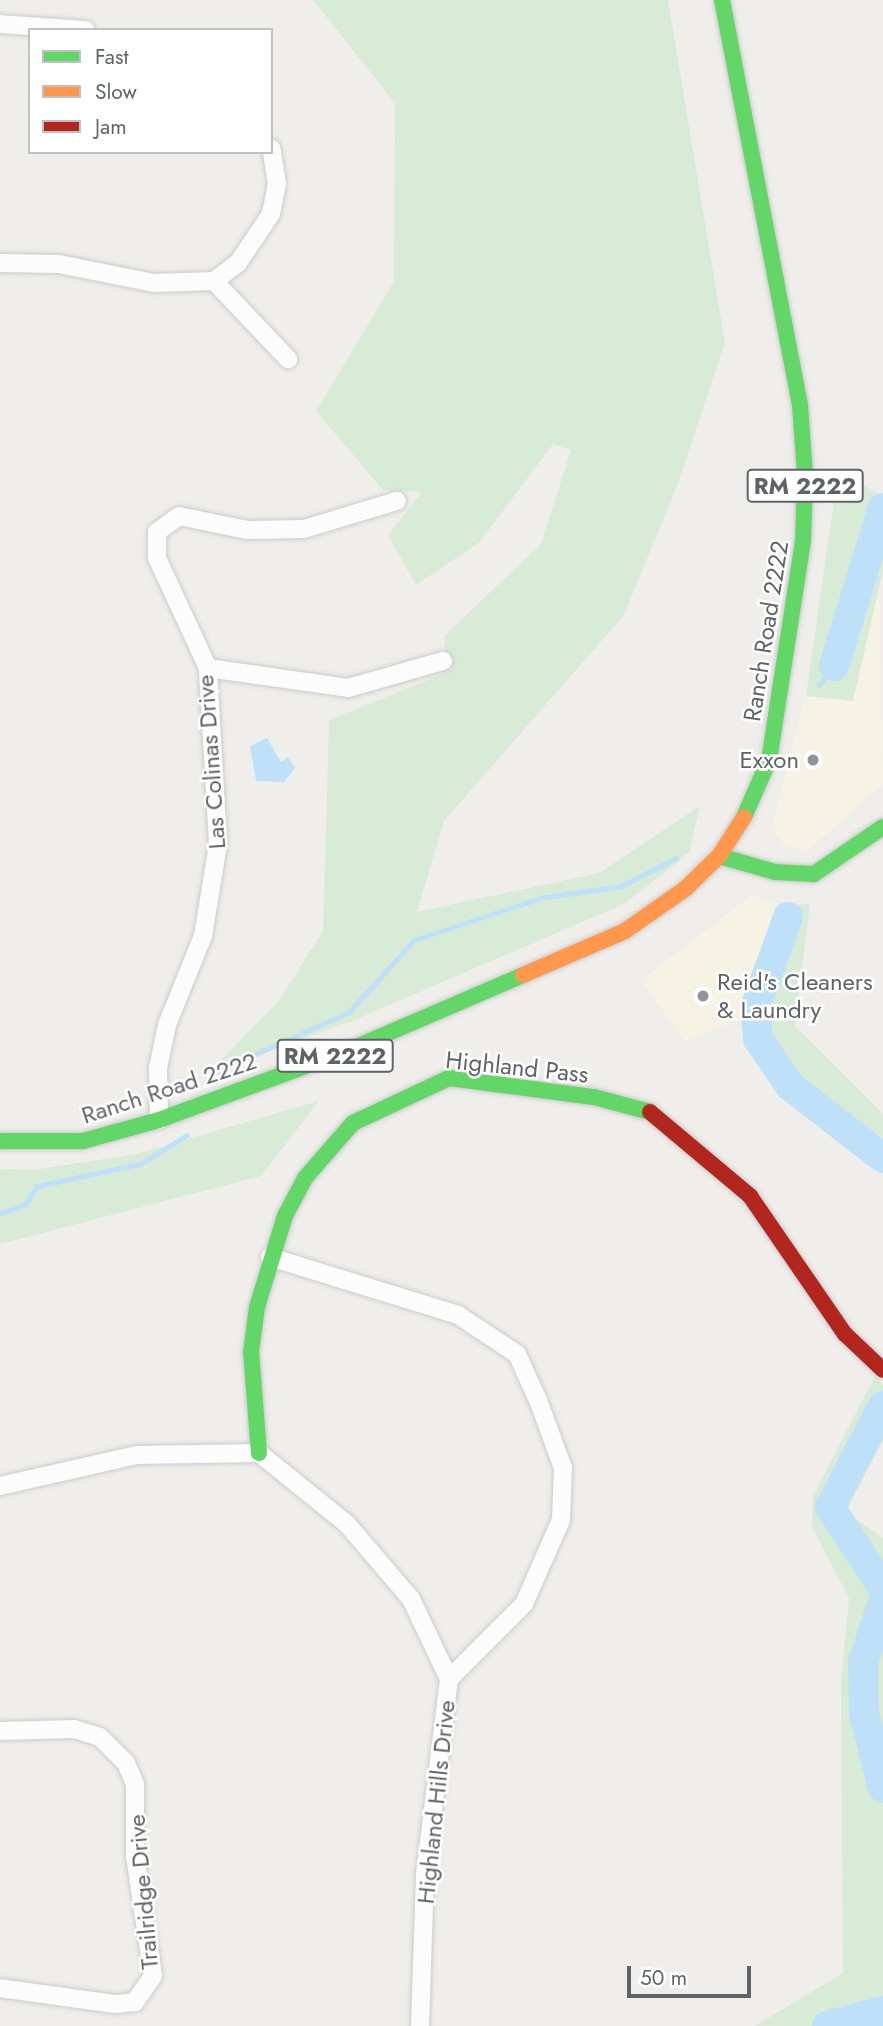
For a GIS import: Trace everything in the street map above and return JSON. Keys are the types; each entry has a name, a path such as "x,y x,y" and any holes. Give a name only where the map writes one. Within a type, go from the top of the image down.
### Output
{"main road":[{"name":"Ranch Road 2222","path":"0,1141 83,1141 159,1120 349,1050 625,931 669,904 719,856 769,760 803,541 805,475 800,405 722,0"},
{"path":"719,856 775,872 814,874 883,827"},
{"name":"Highland Pass","path":"259,1453 251,1352 270,1257 285,1216 327,1149 352,1123 431,1081 594,1097 650,1112 750,1196 845,1334 880,1367"}],"street":[{"path":"0,24 57,28"},
{"path":"0,263 59,264 154,283 214,281 253,246 271,214 277,184 272,154"},
{"path":"214,281 288,359"},
{"name":"Las Colinas Drive","path":"159,1120 158,1068 167,1025 215,891 208,668 153,546 167,522 199,517 277,532 349,520 397,501"},
{"path":"208,668 348,688 443,661"},
{"path":"270,1257 458,1315 517,1354 538,1400 563,1468 561,1520 524,1604 449,1679"},
{"path":"0,1486 136,1455 259,1453"},
{"name":"Highland Hills Drive","path":"259,1453 347,1524 411,1599 449,1679 425,1875 420,2026"},
{"name":"Trailridge Drive","path":"0,1731 74,1729 100,1737 126,1763 135,1784 135,1856 153,1958 147,1993 115,2004 0,1988"}],"shaded area":[{"path":"879,588 883,784 807,851 784,846 772,826 806,696 853,701"},
{"path":"752,895 777,905 740,1018 685,1042 641,980"}],"green space":[{"path":"313,0 668,0 725,343 680,478 624,615 444,821 417,912 599,873 700,806 689,853 624,904 352,1021 209,1072 278,1002 323,931 329,720 443,674 445,635 541,544 571,450 553,444 479,543 416,585 388,535 422,492 383,490 316,411 394,281 395,103"},
{"path":"831,468 883,496 883,570 853,701 806,696 835,494"},
{"path":"810,904 795,1026 883,1114 883,1174 778,1085 753,1057 740,1019 777,905"},
{"path":"319,1101 261,1176 0,1244 0,1169 34,1170 136,1154"},
{"path":"875,1376 883,1385 883,1440 846,1512 883,1538 883,2026 755,2026 843,1973 841,1682 849,1598 812,1527 813,1496"}],"water":[{"path":"267,738 281,762 288,757 295,768 284,782 256,781 250,746"}],"waterway":[{"path":"834,666 883,508"},
{"path":"819,685 834,666"},
{"path":"216,1072 349,1012 414,940 540,898 622,886 676,858"},
{"path":"788,917 755,1008 758,1039 790,1086 883,1158"},
{"path":"0,1213 25,1205 37,1186 140,1164 187,1135"},
{"path":"883,1406 830,1507 883,1588"},
{"path":"883,1602 863,1663 864,1713 883,1788"},
{"path":"827,2026 883,2011"}],"traffic: fast":[{"path":"722,0 800,405 805,475 803,541 769,760 744,817"},
{"path":"719,856 775,872 814,874 883,827"},
{"path":"0,1141 83,1141 159,1120 349,1050 523,975"},
{"path":"259,1453 251,1352 257,1307 285,1216 305,1178 353,1123 449,1078 594,1097 650,1112"}],"traffic: slow":[{"path":"523,975 625,931 685,889 719,856 744,817"}],"traffic: jam":[{"path":"650,1112 750,1196 845,1334 883,1370"}],"place":[{"name":"Exxon","path":"813,760"},
{"name":"Reid's Cleaners & Laundry","path":"703,996"}]}
